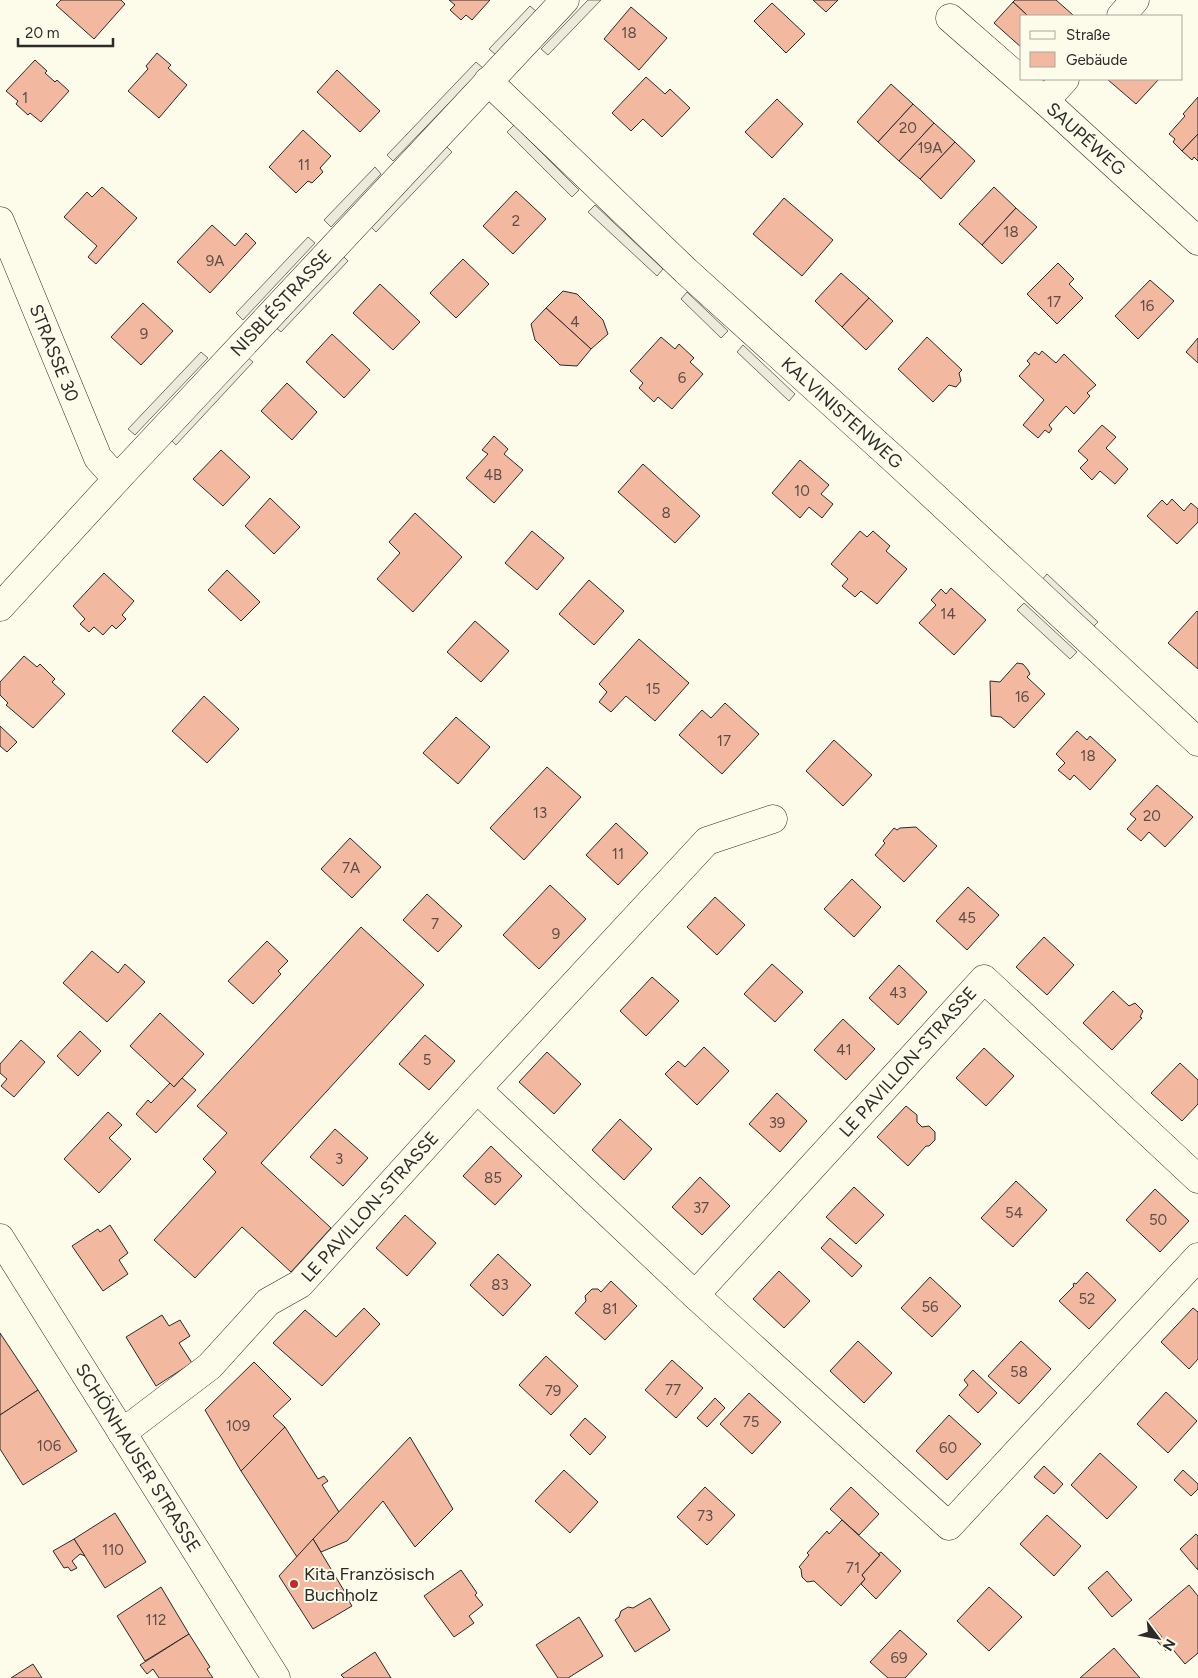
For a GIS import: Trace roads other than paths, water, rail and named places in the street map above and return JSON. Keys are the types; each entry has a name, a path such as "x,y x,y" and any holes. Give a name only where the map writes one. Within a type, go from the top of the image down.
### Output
{"street":[{"name":"NISBLÉSTRASSE","path":"0,607 117,479 565,0"},
{"path":"1122,15 1136,0"},
{"name":"SAUPÉWEG","path":"950,18 1020,79"},
{"name":"SAUPÉWEG","path":"1021,80 1198,241"},
{"path":"1045,101 1064,80"},
{"name":"KALVINISTENWEG","path":"488,81 699,283 897,462 1198,742"},
{"name":"STRASSE 30","path":"0,221 98,458 117,479"},
{"name":"LE PAVILLON-STRASSE","path":"122,1433 210,1366 268,1302 300,1284 477,1089 707,841 773,819"},
{"name":"LE PAVILLON-STRASSE","path":"695,1295 984,979 1198,1179"},
{"path":"477,1089 695,1295 949,1526 1198,1257"},
{"name":"SCHÖNHAUSER STRASSE","path":"0,1238 276,1678"}],"place":[{"name":"Kita Französisch Buchholz","path":"294,1584"}]}
